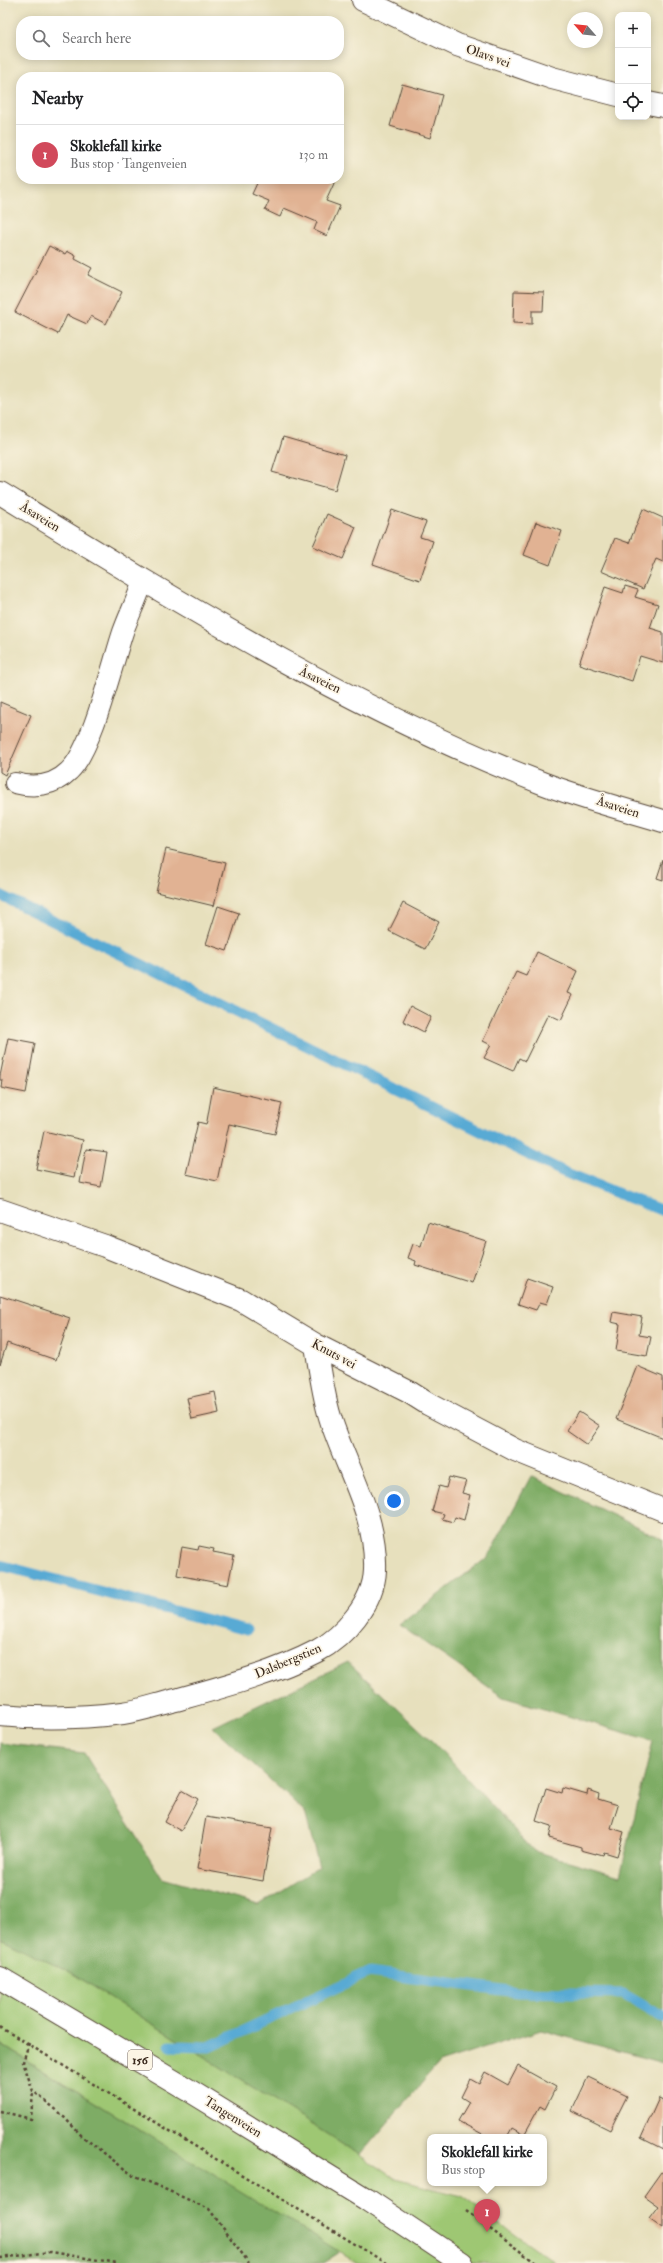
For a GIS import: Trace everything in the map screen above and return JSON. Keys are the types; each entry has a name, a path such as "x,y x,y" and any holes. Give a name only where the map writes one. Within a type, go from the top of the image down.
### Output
{"street":[{"name":"Olavs vei","path":"363,0 457,45 552,78 615,94"},
{"path":"651,104 663,106"},
{"name":"Åsaveien","path":"0,493 143,580 293,667 429,734 543,783 663,821"},
{"name":"Knuts vei","path":"0,1210 106,1246 242,1300 316,1345 409,1392 428,1404 516,1450 663,1510"},
{"name":"Dalsbergstien","path":"0,1715 36,1719 125,1713 219,1688 318,1651 337,1636 359,1613 374,1584 375,1546 367,1512 330,1418 323,1392 316,1345"},
{"name":"Tangenveien","path":"0,1978 192,2092 366,2199 462,2263"}],"lane":[{"path":"15,783 29,787 43,785 68,772 77,762 91,731 124,630 143,580"}],"path":[{"path":"0,2027 29,2043 386,2263"},
{"path":"0,2111 31,2119 33,2091 24,2062 29,2043"},
{"path":"33,2091 58,2112 82,2136 131,2174 209,2209 249,2263"},
{"path":"466,2211 536,2263"},
{"path":"0,2258 50,2252 117,2263"}],"green space":[{"path":"531,1476 663,1539 663,2063 541,2030 439,2063 360,2155 75,1975 0,1938 0,1743 84,1753 162,1878 259,1905 319,1867 305,1812 213,1727 348,1662 435,1744 534,1851 620,1876 653,1741 503,1697 399,1625 488,1557"},
{"path":"0,1938 75,1975 360,2155 395,2179 462,2196 555,2263 357,2263 0,2044"},
{"path":"0,2044 340,2252 323,2263 0,2263"}],"building":[{"path":"402,84 442,95 430,138 390,126"},
{"path":"257,184 334,184 326,201 340,206 327,236 314,230 317,222 284,208 280,217 265,210 269,201 252,194"},
{"path":"49,246 65,254 67,251 76,256 75,259 92,268 88,275 122,292 106,324 91,316 87,324 67,315 58,334 15,312"},
{"path":"514,291 544,292 543,311 532,311 532,324 513,323"},
{"path":"283,437 345,455 335,490 272,472"},
{"path":"643,509 663,518 663,562 656,559 643,589 601,571 615,538 629,543"},
{"path":"392,510 426,522 420,537 433,541 420,580 373,564"},
{"path":"327,514 356,527 343,559 313,546"},
{"path":"536,522 562,531 550,565 524,555"},
{"path":"625,586 638,590 635,597 658,604 650,628 663,632 663,663 640,656 632,681 579,664 605,587 623,593"},
{"path":"0,702 31,715 5,775 0,772"},
{"path":"166,849 225,863 214,906 156,892"},
{"path":"663,860 663,880 657,878"},
{"path":"403,903 439,922 425,949 389,931"},
{"path":"218,906 239,913 227,951 206,944"},
{"path":"537,952 578,971 568,993 573,995 561,1020 548,1014 525,1061 519,1058 513,1071 484,1058 491,1045 483,1041 516,972 526,976"},
{"path":"410,1006 431,1017 424,1032 403,1021"},
{"path":"8,1038 35,1043 26,1093 1,1088 2,1080 0,1080 0,1076"},
{"path":"213,1087 282,1103 275,1134 229,1124 217,1181 186,1174 198,1122 206,1124 207,1121"},
{"path":"44,1131 83,1140 74,1177 36,1169"},
{"path":"86,1149 107,1152 101,1187 80,1183"},
{"path":"428,1222 486,1241 472,1283 415,1265 416,1261 408,1258 413,1244 421,1246"},
{"path":"527,1278 553,1287 547,1304 540,1302 536,1310 518,1304"},
{"path":"0,1295 70,1318 56,1360 7,1343 0,1365"},
{"path":"613,1312 642,1317 639,1335 651,1337 647,1356 616,1351 620,1324 611,1322"},
{"path":"637,1366 663,1377 663,1438 616,1419"},
{"path":"215,1392 219,1413 192,1419 187,1398"},
{"path":"579,1412 600,1426 587,1445 567,1431"},
{"path":"449,1477 466,1481 462,1493 470,1495 464,1520 455,1517 453,1522 442,1519 444,1514 432,1511 439,1486 446,1488"},
{"path":"199,1546 214,1549 213,1552 234,1556 228,1585 177,1575 182,1547 198,1550"},
{"path":"546,1788 562,1793 563,1788 587,1795 588,1790 599,1794 598,1799 618,1805 611,1828 624,1832 617,1856 604,1852 603,1855 596,1854 581,1850 581,1847 549,1838 552,1826 536,1821"},
{"path":"182,1790 198,1799 181,1831 165,1822"},
{"path":"206,1817 272,1828 263,1881 197,1869"},
{"path":"518,2066 556,2087 545,2109 540,2106 525,2134 512,2128 509,2134 482,2134 458,2121 469,2102 461,2097 470,2079 479,2084 485,2072 508,2085"},
{"path":"588,2077 627,2096 610,2130 572,2111"},
{"path":"659,2098 663,2100 663,2149 641,2138"},
{"path":"661,2172 663,2173 663,2228 649,2218 658,2206 644,2196"}],"waterway":[{"path":"0,895 564,1172 663,1211"},
{"path":"0,1565 246,1630"},
{"path":"170,2046 209,2047 369,1972 517,1992 623,1994 663,2017"}],"place":[{"name":"Skoklefall kirke","path":"487,2232"}]}
